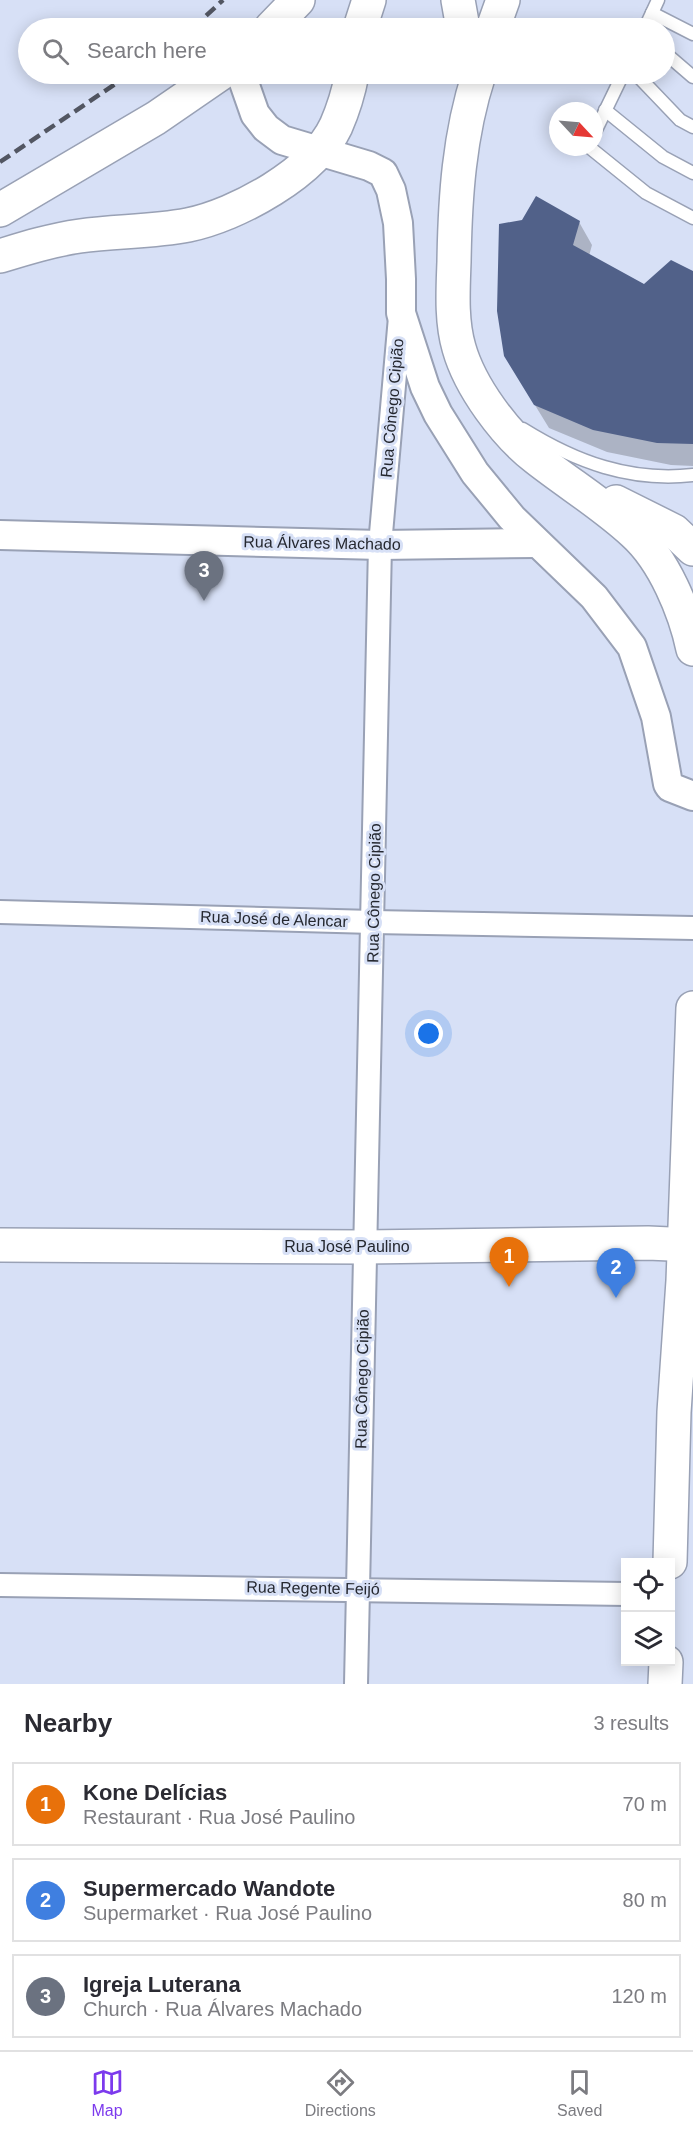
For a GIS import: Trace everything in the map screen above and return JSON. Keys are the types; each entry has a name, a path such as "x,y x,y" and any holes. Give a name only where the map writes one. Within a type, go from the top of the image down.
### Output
{"main road":[{"path":"281,18 298,0"},
{"path":"363,18 369,0"},
{"path":"458,0 461,18"},
{"path":"497,18 503,0"},
{"path":"0,210 156,118 205,84"},
{"path":"0,256 80,236 188,225 216,218 248,204 291,176 319,151 336,127 349,84"},
{"path":"467,84 468,107"},
{"path":"475,84 468,107 455,201 453,299 459,347 471,378 514,438 536,458 636,534 655,558 685,615 693,649"},
{"path":"556,472 674,531 693,549"},
{"path":"670,1558 674,1412 688,1244 693,1008"},
{"name":"Rua José Paulino","path":"0,1245 365,1247 688,1244"},
{"path":"665,1684 666,1666"}],"street":[{"name":"Rua Cônego Cipião","path":"244,84 255,114 266,128 282,140 376,169 382,173 391,190 398,223 400,313 380,545 356,1684"},
{"path":"400,313 425,387 438,414 475,473 512,518 594,597 632,647 656,717 668,783 670,787 693,796"},
{"name":"Rua Álvares Machado","path":"0,535 380,545 536,543"},
{"name":"Rua José de Alencar","path":"0,912 693,928"},
{"name":"Rua Regente Feijó","path":"0,1585 621,1594"}],"lane":[{"path":"650,18 658,0"},
{"path":"652,14 660,18"},
{"path":"675,25 693,34"},
{"path":"675,61 693,77"},
{"path":"603,114 618,84"},
{"path":"646,84 680,120 693,127"},
{"path":"605,110 663,157 693,172"},
{"path":"600,156 646,192 693,218"},
{"path":"490,406 539,438 586,462 638,476 693,475"}],"building":[{"path":"536,196 580,221 573,245 644,284 671,260 693,271 693,444 657,443 593,430 534,405 504,356 497,311 499,224 522,220"}],"railway":[{"path":"204,18 223,0"},
{"path":"0,162 115,84"}],"place":[{"name":"Igreja Luterana","path":"204,601"},
{"name":"Kone Delícias","path":"509,1287"},
{"name":"Supermercado Wandote","path":"616,1298"}]}
